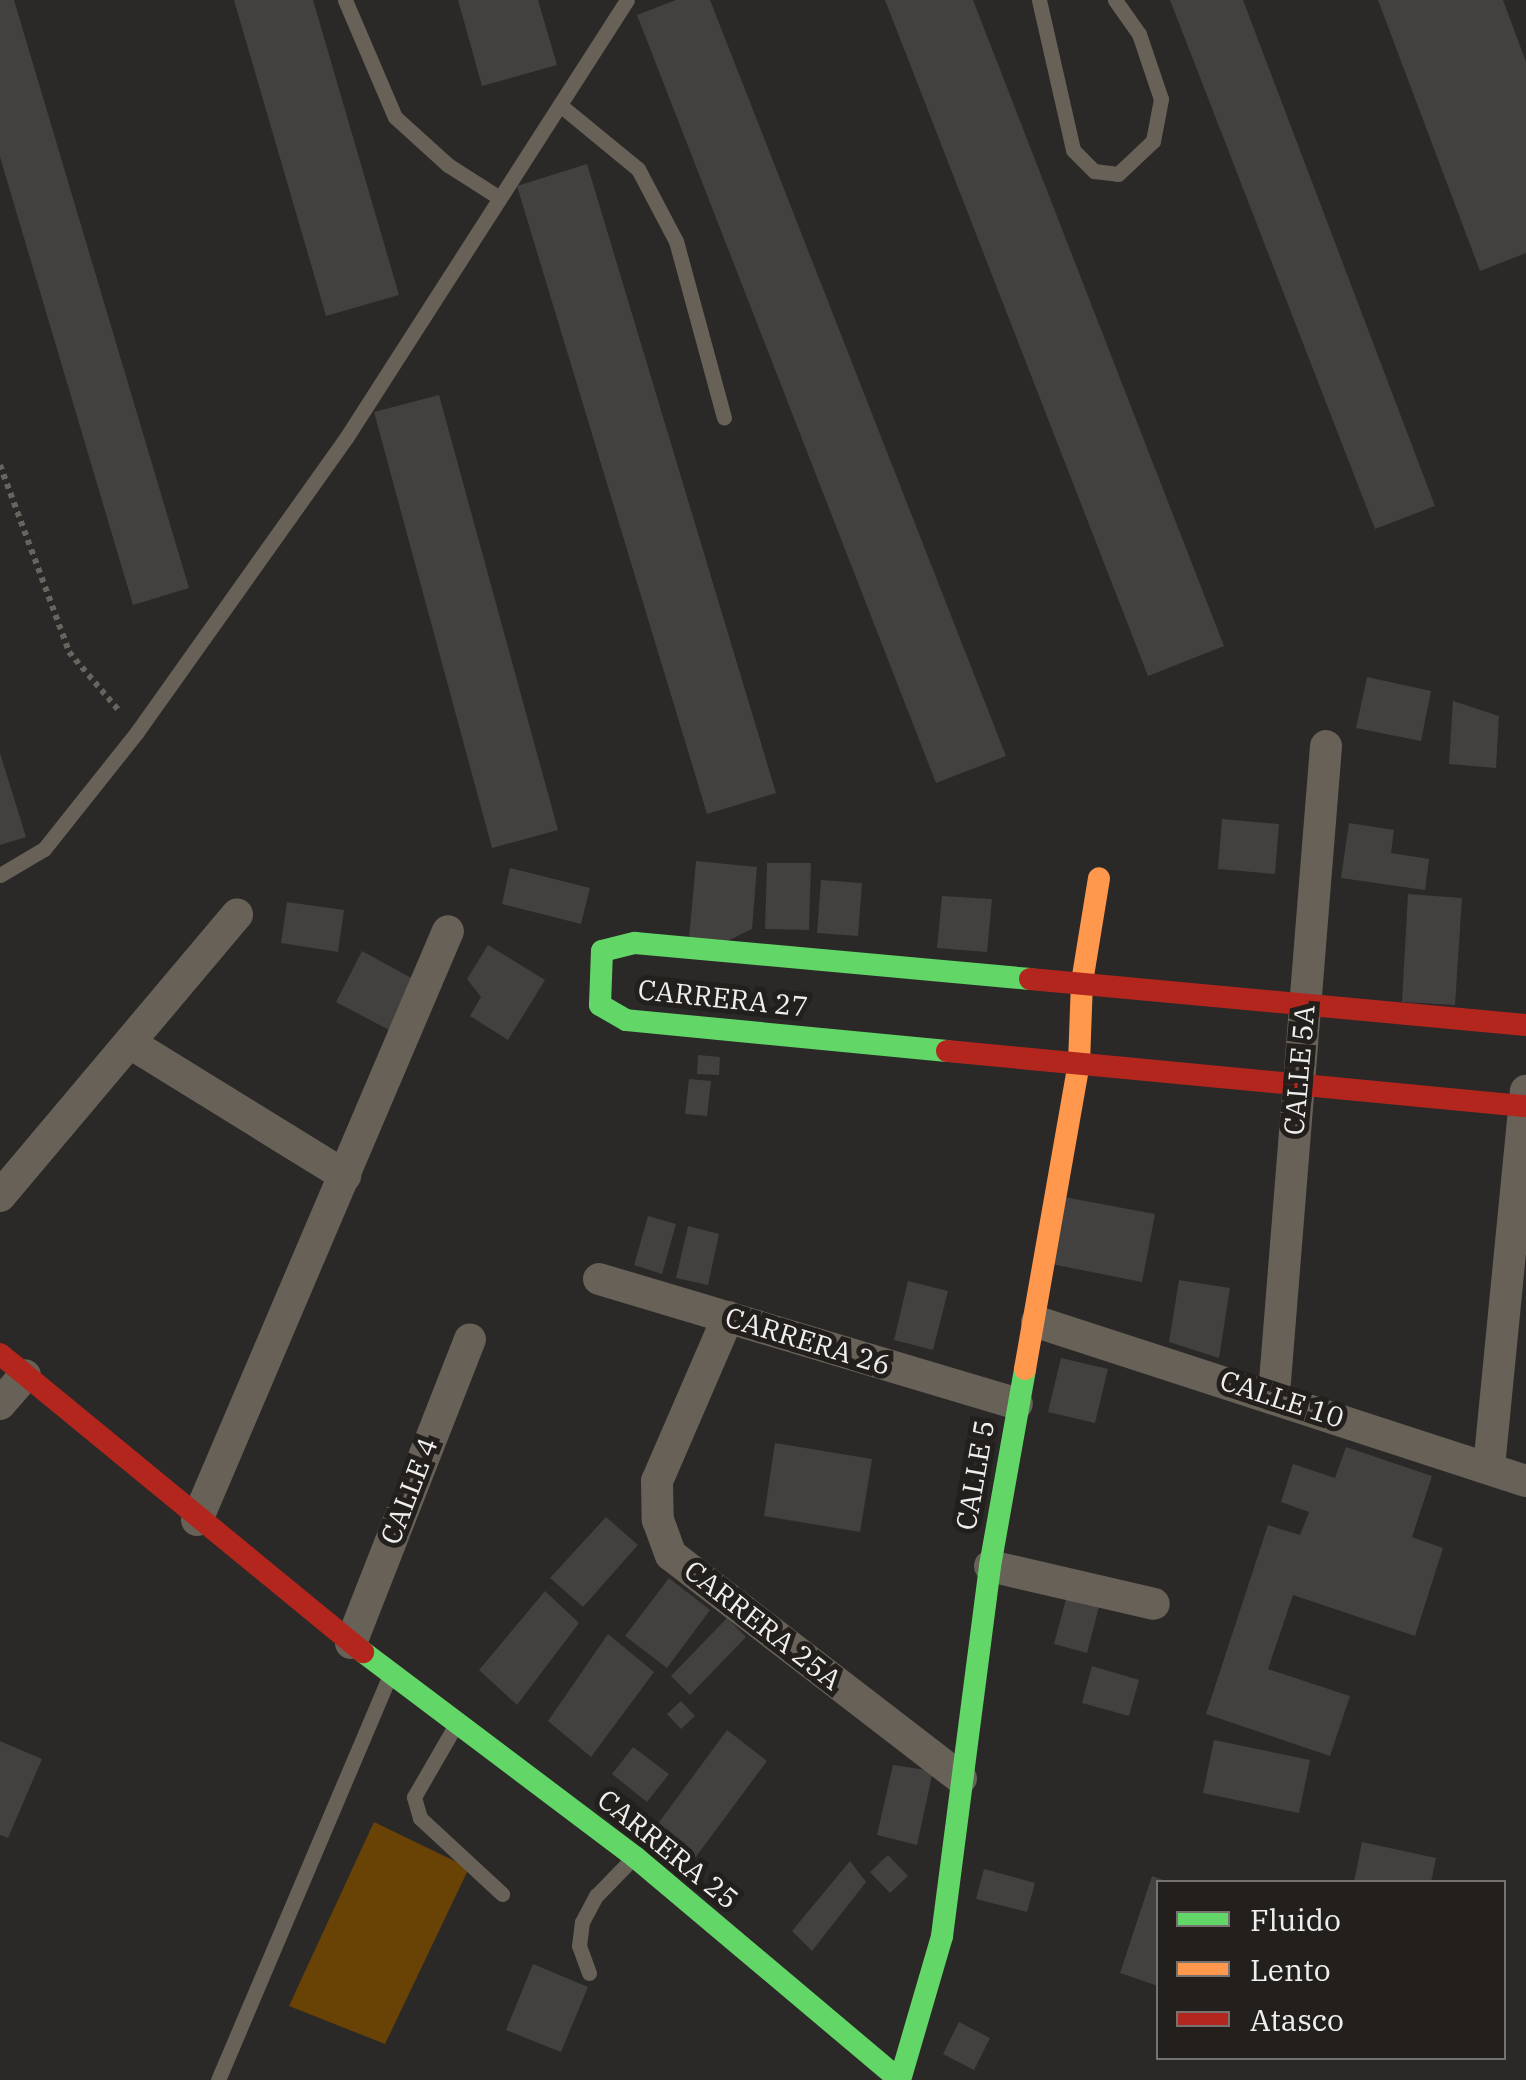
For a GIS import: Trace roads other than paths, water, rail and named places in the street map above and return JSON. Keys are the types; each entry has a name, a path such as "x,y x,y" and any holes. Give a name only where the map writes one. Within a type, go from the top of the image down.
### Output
{"street":[{"name":"CALLE 5A","path":"1274,1394 1326,746"},
{"name":"CALLE 5","path":"900,2080 942,1936 990,1566 1018,1404 1037,1322 1079,1064 1082,982 1099,878"},
{"path":"0,1196 237,915"},
{"path":"197,1520 448,931"},
{"name":"CARRERA 27","path":"1525,1098 1296,1086 626,1020 600,1004 596,979 602,951 635,943 1526,1025"},
{"path":"130,1043 346,1176"},
{"path":"1489,1467 1525,1098"},
{"name":"CARRERA 26","path":"599,1279 1018,1404"},
{"name":"CARRERA 25A","path":"728,1317 657,1481 658,1520 671,1555 961,1778"},
{"name":"CALLE 10","path":"1037,1322 1274,1394 1526,1480"},
{"name":"CALLE 4","path":"351,1643 470,1340"},
{"path":"0,1404 12,1365"},
{"name":"CARRERA 25","path":"12,1365 390,1674 634,1856 900,2080"},
{"path":"990,1566 1154,1604"}],"lane":[{"path":"344,0 395,117 448,165 498,197"},
{"path":"0,875 44,849 137,732 346,438 627,0"},
{"path":"1039,0 1073,150 1094,172 1118,174 1153,141 1161,99 1139,34 1115,0"},
{"path":"560,104 638,170 676,241 724,418"},
{"path":"218,2080 390,1674"},
{"path":"456,1724 414,1798 420,1818 502,1894"},
{"path":"588,1973 580,1946 582,1922 596,1896 634,1856"}]}
